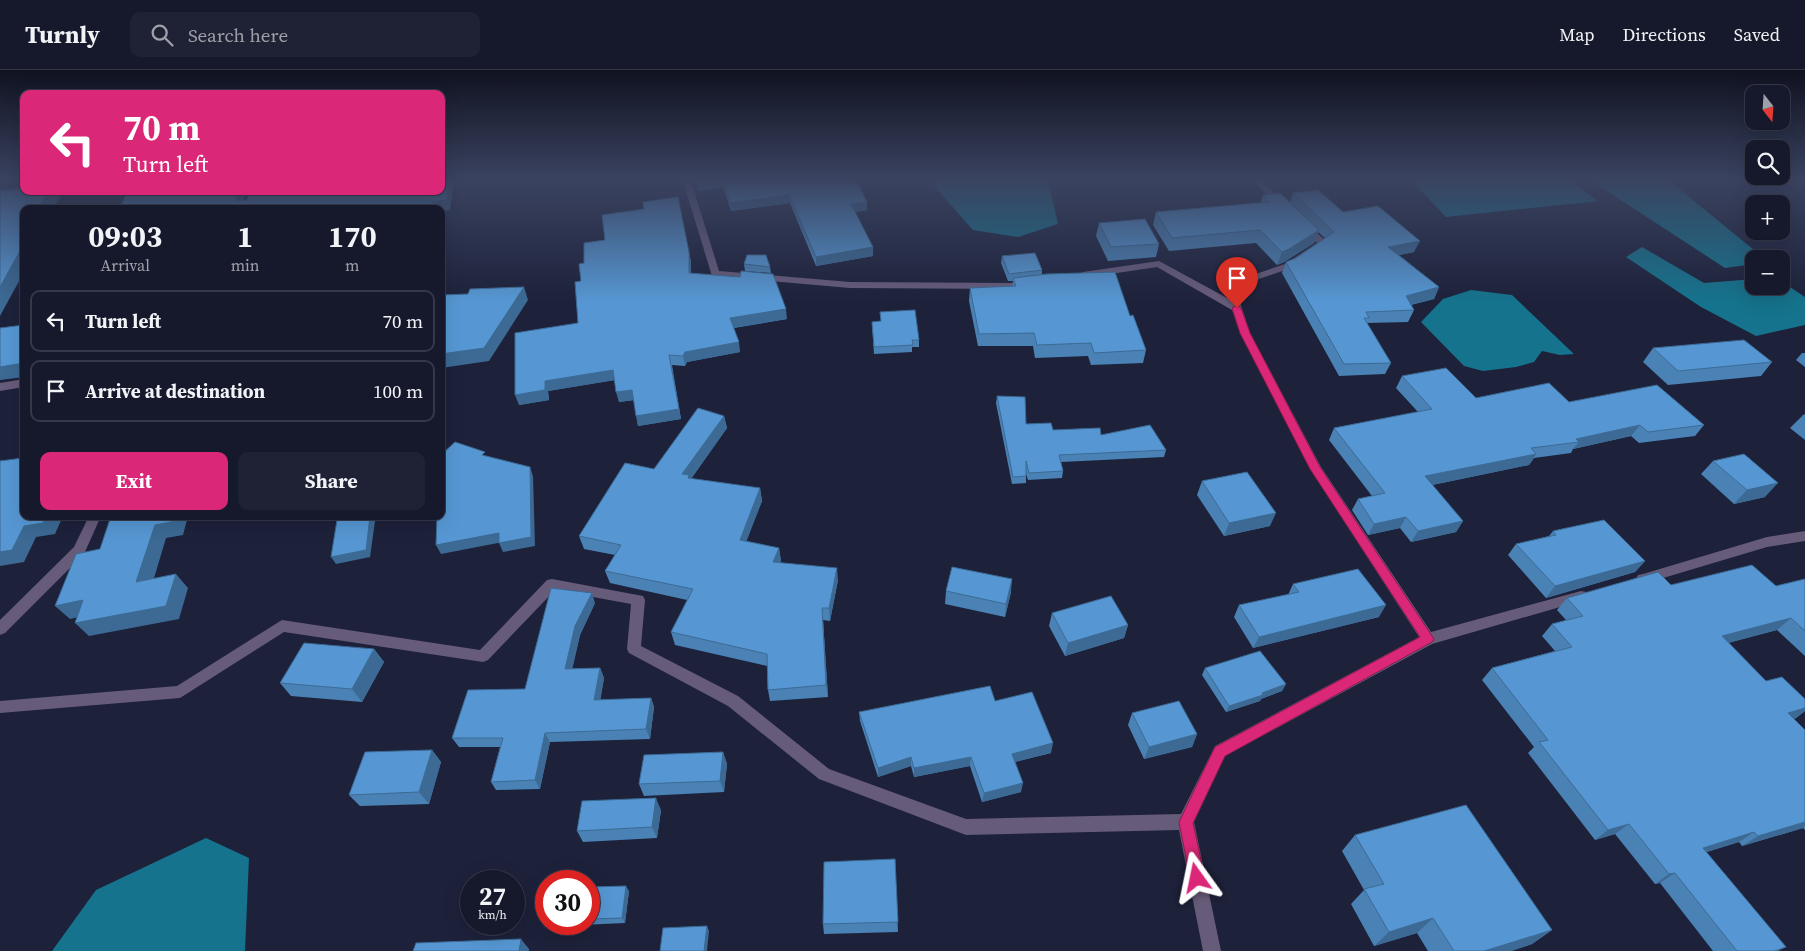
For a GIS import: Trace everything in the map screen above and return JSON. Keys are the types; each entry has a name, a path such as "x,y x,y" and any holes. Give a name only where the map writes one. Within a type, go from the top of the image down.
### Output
{"street":[{"path":"698,219 715,274 850,285 1016,286 1036,283"},
{"path":"1298,219 1323,243 1288,266 1230,286 1245,333 1316,469 1428,639"},
{"path":"1074,277 1159,264 1237,308"},
{"path":"0,387 20,384"},
{"path":"0,629 79,550 93,520"},
{"path":"1631,582 1767,542 1805,536"},
{"path":"0,707 180,692 282,626 482,656 552,584 638,600 634,649 733,701 824,774 966,827 1186,822"},
{"path":"1212,951 1186,822 1220,751 1428,639 1594,593"}],"water":[{"path":"963,219 1057,219 1058,224 1018,237 973,230"},
{"path":"1650,219 1716,219 1754,250 1745,250 1745,265 1725,268"},
{"path":"1642,247 1704,283 1745,280 1745,295 1790,295 1790,287 1805,297 1805,325 1756,336 1701,307 1626,257"},
{"path":"1471,290 1512,295 1574,354 1560,355 1542,351 1534,362 1516,367 1483,371 1464,366 1421,322 1443,299"},
{"path":"206,838 249,858 245,951 52,951 96,890"}],"building":[{"path":"0,219 20,219 20,251 0,287"},
{"path":"602,219 682,219 689,252 689,273 740,277 741,271 773,274 786,309 730,318 739,342 685,352 683,356 669,355 679,409 636,416 632,390 616,392 613,370 545,381 545,390 515,395 515,333 578,323 575,282 581,281 579,264 584,263 584,243 605,240"},
{"path":"800,219 859,219 873,247 816,257"},
{"path":"1145,219 1159,244 1111,247 1099,223"},
{"path":"1160,219 1308,219 1319,230 1282,252 1260,230 1172,238"},
{"path":"1320,219 1394,219 1420,241 1388,247 1439,287 1406,296 1414,310 1366,312 1369,318 1364,318 1391,363 1344,364 1286,262 1296,258 1334,232"},
{"path":"1035,253 1042,270 1009,274 1002,256"},
{"path":"747,255 766,255 770,267 744,264"},
{"path":"1115,272 1130,316 1133,315 1146,350 1094,353 1091,343 1037,345 1034,333 979,334 970,288 1016,286 1013,278 1047,274"},
{"path":"524,287 484,348 445,353 445,295 468,294 470,289"},
{"path":"915,310 919,340 912,340 913,345 874,347 872,322 881,321 880,312"},
{"path":"20,326 20,364 0,367 0,328"},
{"path":"1744,340 1772,362 1678,371 1653,348"},
{"path":"1446,368 1476,398 1549,383 1569,402 1657,385 1704,425 1648,432 1640,425 1576,439 1579,442 1531,448 1536,454 1425,476 1463,521 1418,531 1406,517 1374,524 1358,499 1385,493 1334,428 1432,409 1402,376"},
{"path":"997,396 1025,397 1026,424 1051,423 1053,430 1100,428 1101,435 1150,425 1166,450 1059,455 1063,471 1029,473 1026,461 1026,476 1013,477"},
{"path":"698,408 724,416 682,474 689,475 688,478 760,488 740,540 779,548 773,562 837,568 829,608 822,608 826,685 768,690 767,654 671,632 693,589 605,571 621,545 579,536 625,463 654,469"},
{"path":"455,442 485,452 482,455 530,467 531,537 499,543 499,533 436,545 437,520 445,520 445,451"},
{"path":"1744,454 1778,483 1747,490 1713,461"},
{"path":"20,458 20,520 44,520 43,523 24,526 12,550 0,552 0,461"},
{"path":"1247,472 1276,513 1229,523 1202,481"},
{"path":"110,520 172,520 171,522 155,525 136,582 176,574 166,606 75,623 83,600 55,606 76,554 100,549"},
{"path":"337,520 370,520 366,550 331,557"},
{"path":"1604,520 1645,561 1555,586 1516,544 1556,535 1553,531"},
{"path":"1752,565 1776,586 1805,579 1805,631 1791,618 1722,636 1766,681 1782,677 1805,699 1805,708 1788,713 1805,730 1805,822 1758,836 1754,832 1703,848 1786,947 1774,951 1737,951 1675,873 1669,874 1629,824 1608,830 1539,742 1548,740 1492,668 1572,647 1552,624 1583,616 1567,598 1658,572 1671,585"},
{"path":"952,567 1012,579 1006,604 946,591"},
{"path":"1358,569 1386,605 1259,637 1239,605 1299,592 1293,584"},
{"path":"551,588 592,593 575,626 565,669 600,668 594,700 651,698 646,729 545,733 535,780 491,782 503,738 452,738 468,690 525,689"},
{"path":"1111,596 1128,625 1068,643 1052,613"},
{"path":"304,643 374,649 352,689 280,683"},
{"path":"1260,651 1286,684 1262,693 1263,695 1229,706 1205,668"},
{"path":"990,686 995,701 1032,692 1053,743 1012,754 1023,783 984,793 971,757 914,768 911,757 878,768 859,712"},
{"path":"1179,701 1197,734 1149,747 1132,713"},
{"path":"432,750 419,792 349,795 365,752"},
{"path":"723,752 720,781 639,784 644,755"},
{"path":"656,798 652,827 577,831 582,801"},
{"path":"1466,805 1552,930 1484,951 1454,951 1433,918 1389,932 1364,889 1384,884 1355,835"},
{"path":"895,859 898,922 823,924 824,862"},
{"path":"626,886 622,918 600,919 600,887"},
{"path":"707,926 704,951 660,951 663,928"},
{"path":"521,939 519,951 413,951 416,943"}],"route":[{"path":"1197,878 1186,822 1220,751 1428,639 1316,469 1245,333 1237,308"}]}
